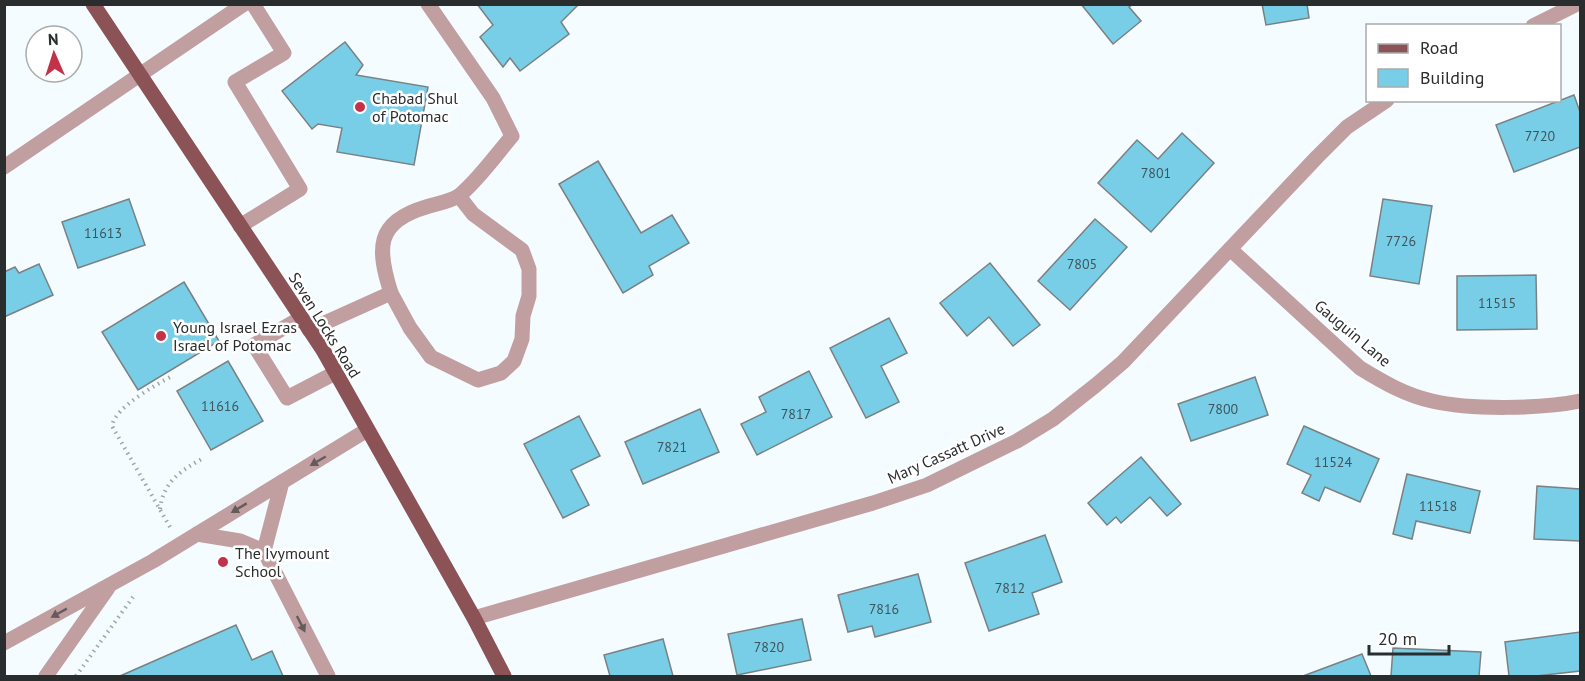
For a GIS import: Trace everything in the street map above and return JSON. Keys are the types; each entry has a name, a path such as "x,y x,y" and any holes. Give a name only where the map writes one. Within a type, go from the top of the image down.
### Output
{"main road":[{"name":"Seven Locks Road","path":"93,4 335,373 474,618 504,676"}],"street":[{"path":"4,167 243,4"},
{"path":"240,226 300,189 235,82 284,52 253,4"},
{"path":"428,4 493,98 512,136 459,196 410,212 392,224 384,241 381,260 391,293 410,328 431,357 478,380 501,373 514,361 522,339 523,316 529,296 529,269 522,250 473,214 459,196"},
{"path":"1537,24 1577,4"},
{"name":"Mary Cassatt Drive","path":"474,618 873,503 927,485 980,461 1053,419 1123,362 1347,127 1384,102"},
{"name":"Gauguin Lane","path":"1230,249 1360,368 1385,384 1432,401 1456,404 1525,406 1563,404 1581,400"},
{"path":"335,373 287,398 254,345 391,293"},
{"path":"4,643 110,585 368,430"},
{"path":"282,482 264,550 328,676"},
{"path":"197,534 240,541 264,550"},
{"path":"46,676 110,585"}],"path":[{"path":"172,376 138,395 113,420 112,426 171,527 181,521"},
{"path":"160,510 164,491 170,481 205,457"},
{"path":"76,676 138,591"}],"building":[{"path":"477,4 579,4 561,22 569,34 520,71 510,58 503,67 480,37 493,25"},
{"path":"1081,4 1133,4 1129,7 1141,21 1113,44"},
{"path":"1262,4 1307,4 1309,18 1266,25"},
{"name":"Chabad Shul of Potomac","path":"345,42 363,65 356,75 428,87 414,165 337,152 342,128 318,124 312,129 282,91"},
{"path":"1574,95 1580,112 1580,147 1514,172 1496,125 1561,102"},
{"path":"1182,133 1214,163 1151,232 1098,183 1137,140 1158,159"},
{"path":"598,161 641,233 672,215 689,243 649,266 653,275 623,293 559,184"},
{"path":"129,199 145,245 78,268 62,222"},
{"path":"1383,199 1432,206 1419,284 1370,276"},
{"path":"1095,219 1127,247 1070,310 1038,281"},
{"path":"990,263 1040,325 1013,346 989,317 967,336 940,303"},
{"path":"39,264 53,295 4,317 4,272 15,267 19,273"},
{"path":"1536,275 1537,329 1457,330 1457,276"},
{"name":"Young Israel Ezras Israel of Potomac","path":"184,282 219,341 138,390 102,332"},
{"path":"889,318 907,353 881,366 899,402 866,418 830,348"},
{"path":"228,361 263,421 211,450 177,391"},
{"path":"809,371 832,417 757,455 741,424 766,412 759,397"},
{"path":"1255,377 1268,415 1191,441 1178,404"},
{"path":"700,409 719,452 643,484 625,442"},
{"path":"579,416 600,456 571,470 589,505 563,518 524,444"},
{"path":"1304,426 1379,459 1360,502 1325,487 1319,501 1302,493 1311,475 1287,464"},
{"path":"1141,457 1181,504 1167,516 1150,497 1121,523 1116,517 1107,525 1088,503"},
{"path":"1407,474 1480,491 1470,533 1416,521 1412,539 1393,534"},
{"path":"1537,486 1580,489 1580,541 1534,539"},
{"path":"1045,535 1062,582 1032,593 1039,614 989,631 965,563"},
{"path":"918,574 931,622 875,637 872,626 848,632 838,595"},
{"path":"802,619 811,660 737,675 728,634"},
{"path":"236,625 252,660 272,651 283,676 120,676"},
{"path":"1580,632 1580,671 1536,676 1509,676 1505,642"},
{"path":"663,639 673,676 610,676 604,655"},
{"path":"1393,648 1481,652 1479,676 1391,676"},
{"path":"1362,654 1371,676 1303,676"}],"place":[{"name":"Chabad Shul of Potomac","path":"360,107"},
{"name":"Young Israel Ezras Israel of Potomac","path":"161,336"},
{"name":"The Ivymount School","path":"223,562"}]}
